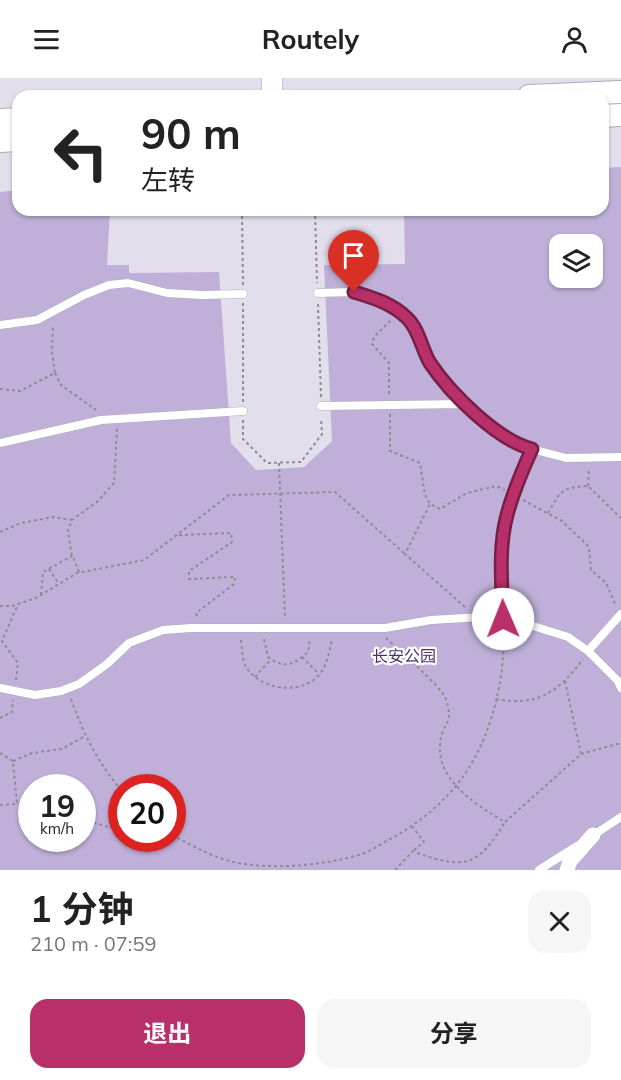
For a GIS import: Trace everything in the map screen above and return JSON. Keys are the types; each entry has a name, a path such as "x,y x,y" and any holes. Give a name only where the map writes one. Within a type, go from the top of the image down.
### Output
{"street":[{"path":"567,870 570,861 593,835"}],"lane":[{"path":"0,325 37,320 84,295 109,285 128,283 167,292 202,295 243,294"},
{"path":"318,293 354,292 383,301 409,319 430,363 456,396 488,424 524,447 566,458 621,457"},
{"path":"321,406 464,404"},
{"path":"0,443 114,419 243,411"},
{"path":"503,619 502,560 506,517 532,449"},
{"path":"588,651 621,614"},
{"path":"0,688 34,695 79,684 129,643 163,630 376,628 476,617 517,621 568,637 588,651 618,681 621,688"},
{"path":"539,870 621,817"}],"path":[{"path":"242,216 243,440 267,462 302,462 322,434 315,216"},
{"path":"57,310 51,336 55,373 62,385 114,419 114,483 97,502 72,520 68,530 72,556 79,572"},
{"path":"0,389 20,391 55,373"},
{"path":"588,486 589,457"},
{"path":"279,462 285,628"},
{"path":"548,513 561,492 568,487 588,486 621,518"},
{"path":"0,606 12,606 41,595 79,572 144,560 229,495 335,492 405,554"},
{"path":"0,532 21,523 53,517 72,520"},
{"path":"176,535 231,533 232,542 189,571 189,579 235,577 234,584 196,613 199,628"},
{"path":"41,595 43,572 72,556"},
{"path":"49,568 58,584"},
{"path":"0,718 12,712 18,663 2,641 18,604"},
{"path":"186,843 227,860 286,866 332,862 364,853 412,826 444,799 470,766 489,726 500,681 504,643 503,619"},
{"path":"240,628 245,666 257,680 280,688 301,687 319,674 328,659 334,628"},
{"path":"263,628 268,657 279,664 294,664 308,652 311,628"},
{"path":"376,628 443,693 450,714 440,744 441,761 451,780 481,807 505,822"},
{"path":"496,699 513,702 540,699 572,674 588,651"},
{"path":"302,657 319,674"},
{"path":"255,677 271,659"},
{"path":"565,680 581,754"},
{"path":"67,688 84,736 108,775"},
{"path":"13,761 32,753 62,748 84,736"},
{"path":"415,849 417,853 441,863 458,865 477,859 490,846 505,822 581,754 621,743"},
{"path":"0,753 13,761"},
{"path":"0,805 17,804 13,761"},
{"path":"395,870 424,842 412,826"},
{"path":"245,870 246,863"}],"green space":[{"name":"长安公园","path":"621,167 621,870 0,870 0,192 12,191 12,216 110,216 107,265 129,265 129,273 219,272 231,443 256,470 304,467 332,441 324,265 405,264 404,216 609,216 609,168"}],"route":[{"path":"354,292 383,301 409,319 430,363 456,396 488,424 524,447 532,449 506,517 502,560 503,619"}]}
